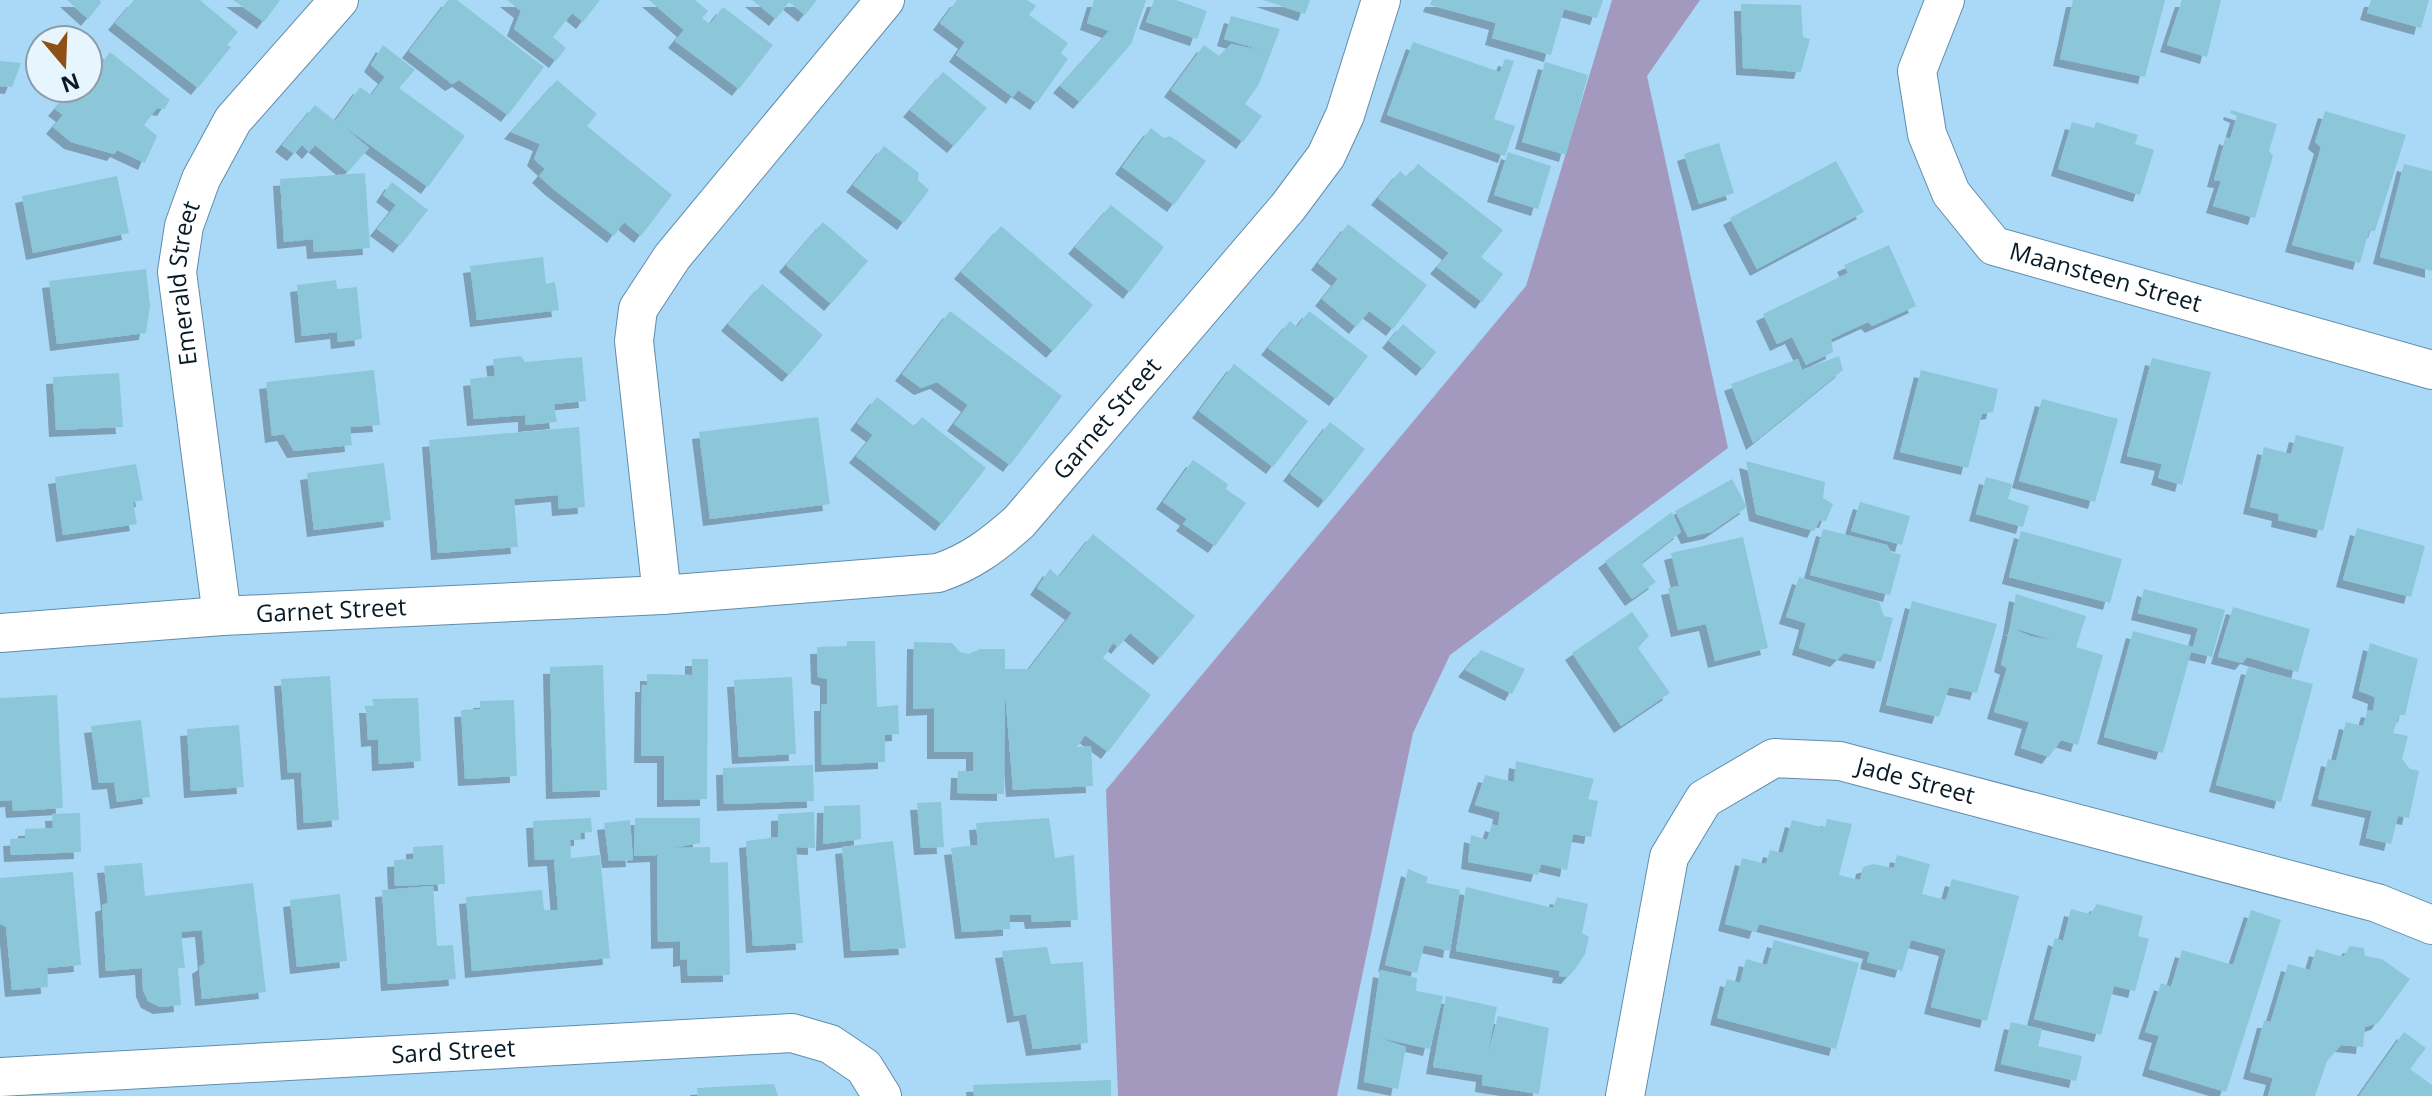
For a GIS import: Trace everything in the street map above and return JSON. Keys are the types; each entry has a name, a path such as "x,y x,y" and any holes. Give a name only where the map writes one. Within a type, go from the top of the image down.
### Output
{"street":[{"name":"Emerald Street","path":"222,616 177,272 184,226 201,179 233,120 339,0"},
{"path":"662,595 634,341 638,309 672,257 885,0"},
{"name":"Garnet Street","path":"0,633 222,616 662,595 938,573 964,564 990,548 1019,522 1288,207 1326,156 1345,115 1381,0"},
{"name":"Maansteen Street","path":"1945,0 1917,71 1927,134 1951,193 1994,246 2432,370"},
{"name":"Jade Street","path":"1625,1096 1669,857 1704,799 1774,758 1840,761 2377,903 2432,925"},
{"name":"Sard Street","path":"0,1077 792,1033 830,1044 864,1067 882,1096"}],"shaded area":[{"path":"1612,0 1700,0 1647,76 1728,448 1450,655 1413,733 1337,1096 1118,1096 1106,790 1526,286"}],"building":[{"path":"67,0 100,0 101,3 88,19"},
{"path":"134,0 200,0 238,32 227,45 231,47 198,88 115,23"},
{"path":"233,0 280,0 264,22"},
{"path":"448,0 457,0 544,67 508,115 459,80 452,84 409,51"},
{"path":"507,0 600,0 583,22 572,13 553,37 566,48 556,61 514,29 521,11"},
{"path":"649,0 695,0 708,11 702,18 710,24 723,7 773,45 739,89 675,41 684,30"},
{"path":"752,0 817,0 805,15 789,2 776,19"},
{"path":"957,0 1027,0 1036,6 1029,15 1068,43 1061,53 1068,59 1037,103 1018,90 1013,97 956,55 965,42 940,23"},
{"path":"1094,0 1146,0 1131,44 1080,102 1060,86 1109,31 1087,23"},
{"path":"1154,0 1176,0 1207,11 1197,39 1146,22"},
{"path":"1263,0 1310,0 1305,14"},
{"path":"1432,0 1603,0 1597,18 1564,9 1551,55 1492,38 1496,23 1430,5"},
{"path":"2073,0 2165,0 2145,77 2060,59"},
{"path":"2182,0 2221,0 2207,57 2167,45"},
{"path":"2371,0 2429,0 2421,28 2367,13"},
{"path":"1741,4 1801,5 1803,37 1810,39 1801,72 1743,68"},
{"path":"1231,16 1280,29 1259,84 1245,104 1262,116 1243,142 1171,90 1204,45 1219,56 1231,44 1265,51 1224,39"},
{"path":"1413,42 1500,72 1505,59 1514,61 1494,119 1515,126 1505,156 1387,115"},
{"path":"383,45 415,70 399,88 465,136 428,187 338,122 369,148 348,172 315,145 309,152 302,145 294,154 282,145 315,105 335,121 360,87 371,95 385,77 371,65"},
{"path":"110,52 170,100 164,109 157,108 144,125 157,136 145,163 117,150 114,154 71,142 53,127 63,115 55,109 59,104 104,104 104,60"},
{"path":"0,61 21,63 12,87 0,86"},
{"path":"1545,62 1588,75 1566,155 1522,142"},
{"path":"943,72 987,108 954,146 910,110"},
{"path":"557,80 597,114 587,126 672,195 641,236 624,222 614,236 552,188 539,176 545,169 534,159 540,144 511,132"},
{"path":"2231,110 2277,124 2269,151 2273,156 2255,218 2213,206 2221,181 2214,180 2226,137 2230,139 2237,116 2230,113"},
{"path":"2325,111 2406,135 2375,231 2369,231 2360,263 2292,245 2321,147 2315,142"},
{"path":"2072,122 2094,128 2096,122 2138,135 2135,144 2154,150 2140,195 2058,169"},
{"path":"1151,128 1164,138 1170,136 1206,161 1174,205 1122,167"},
{"path":"1719,143 1734,193 1699,204 1684,154"},
{"path":"884,146 919,173 918,180 929,190 904,223 853,185"},
{"path":"1508,152 1551,166 1538,209 1494,195"},
{"path":"1836,161 1864,212 1757,269 1730,218"},
{"path":"1418,164 1503,230 1481,257 1503,274 1482,302 1437,267 1449,253 1378,198 1400,171 1407,177"},
{"path":"2404,164 2432,171 2432,271 2380,257"},
{"path":"365,173 370,248 314,252 313,239 284,242 280,179"},
{"path":"117,176 129,233 33,253 22,196"},
{"path":"392,182 428,210 400,246 377,229 396,205 383,195"},
{"path":"1111,205 1164,247 1130,292 1075,247"},
{"path":"823,222 868,261 831,304 786,265"},
{"path":"1348,224 1427,285 1393,329 1369,311 1356,327 1322,299 1338,279 1318,263"},
{"path":"1001,226 1093,305 1053,351 961,272"},
{"path":"1889,245 1916,306 1872,326 1868,322 1831,339 1833,352 1806,365 1792,337 1777,344 1763,314 1848,273 1844,265"},
{"path":"543,257 546,284 555,282 559,310 477,320 470,266"},
{"path":"146,269 150,306 146,333 57,344 49,281"},
{"path":"336,280 337,289 357,287 362,339 338,342 337,332 302,336 297,285"},
{"path":"762,284 823,335 789,375 728,324"},
{"path":"950,311 1062,396 1010,465 954,424 968,405 937,382 921,388 902,374"},
{"path":"1309,311 1368,356 1336,399 1268,348 1290,321 1297,327"},
{"path":"1403,324 1436,352 1423,369 1389,341"},
{"path":"521,356 525,362 582,357 586,401 554,404 557,422 525,425 525,415 474,419 470,379 495,376 493,359"},
{"path":"1839,356 1843,370 1753,443 1731,384 1798,359 1802,370"},
{"path":"2152,358 2211,372 2182,485 2158,478 2162,464 2127,456"},
{"path":"1234,364 1308,421 1273,467 1199,411"},
{"path":"374,370 380,425 350,427 352,445 294,451 284,434 272,436 266,382"},
{"path":"1921,370 1998,389 1993,412 1982,414 1968,468 1900,452"},
{"path":"119,373 123,427 56,430 53,377"},
{"path":"877,397 914,426 922,417 986,468 942,524 856,456 873,435 857,423"},
{"path":"2042,399 2118,419 2095,502 2019,481"},
{"path":"818,417 830,504 710,519 699,432"},
{"path":"1330,422 1365,449 1325,501 1290,474"},
{"path":"579,427 585,507 559,509 558,495 514,499 518,547 438,553 429,440"},
{"path":"2296,435 2344,447 2323,531 2278,520 2279,514 2250,507 2264,447 2291,454"},
{"path":"1193,460 1228,484 1226,489 1246,503 1215,546 1183,524 1187,519 1163,502"},
{"path":"1746,461 1825,482 1823,498 1833,504 1826,521 1820,520 1814,531 1756,514"},
{"path":"384,463 391,520 314,530 307,473"},
{"path":"136,464 143,500 133,502 137,524 63,535 55,477"},
{"path":"1986,477 2012,484 2008,499 2029,506 2023,527 1976,514"},
{"path":"1732,479 1747,507 1711,532 1688,537 1675,511"},
{"path":"1860,502 1910,516 1902,545 1851,531"},
{"path":"1672,512 1681,532 1641,563 1656,582 1632,599 1605,561"},
{"path":"2357,528 2425,546 2411,597 2343,580"},
{"path":"1823,529 1887,545 1891,552 1901,555 1890,595 1810,575"},
{"path":"2021,531 2122,559 2110,603 2009,577"},
{"path":"1093,534 1195,616 1160,658 1130,633 1118,647 1113,643 1103,658 1151,695 1108,752 1085,735 1077,747 1091,746 1093,786 1013,790 1005,691 1004,794 957,793 958,771 973,771 973,752 934,752 934,708 913,709 914,642 952,643 960,652 969,654 980,649 1005,649 1005,669 1029,669 1072,613 1037,588 1050,569 1059,577"},
{"path":"1743,537 1768,648 1715,661 1706,624 1678,630 1668,588 1679,586 1671,553"},
{"path":"1799,577 1879,602 1884,616 1893,618 1881,662 1844,653 1837,660 1799,648 1806,623 1786,617"},
{"path":"2144,589 2225,610 2212,657 2191,652 2163,753 2104,737 2133,631 2193,647 2198,628 2138,613"},
{"path":"2016,594 2086,616 2076,647 2103,655 2078,745 2061,740 2049,757 2021,748 2029,722 1994,712 2007,668 2001,665","holes":["2010,627 2056,641 2030,636"]},
{"path":"1912,601 1997,624 1977,693 1949,687 1939,717 1886,705"},
{"path":"2233,607 2310,629 2298,672 2247,657 2242,663 2218,657"},
{"path":"1632,612 1649,636 1638,648 1670,693 1621,726 1572,653"},
{"path":"847,641 875,641 877,707 898,705 899,734 885,735 885,762 822,765 821,704 827,704 827,679 818,677 817,647 847,646"},
{"path":"2370,643 2418,659 2405,715 2399,715 2393,733 2408,736 2402,759 2410,769 2419,771 2409,818 2398,816 2391,844 2366,838 2372,811 2318,799 2328,759 2336,761 2346,722 2363,726 2368,710 2373,711 2375,697 2359,691"},
{"path":"1481,650 1525,669 1512,694 1465,670"},
{"path":"692,659 708,659 707,799 664,800 664,756 641,756 642,685 647,685 647,674 692,675"},
{"path":"603,665 607,790 553,792 550,667"},
{"path":"2248,667 2313,684 2281,802 2216,785"},
{"path":"330,676 339,820 304,823 301,772 288,773 281,679"},
{"path":"792,677 796,754 739,757 734,680"},
{"path":"57,695 63,808 13,811 12,800 0,801 0,698"},
{"path":"418,698 421,761 379,764 378,739 368,740 366,706 374,706 372,699"},
{"path":"514,700 517,776 465,779 461,710 480,709 480,701"},
{"path":"141,720 150,797 117,802 114,782 99,783 91,726"},
{"path":"239,725 244,787 191,791 187,729"},
{"path":"1516,761 1594,779 1588,799 1598,801 1591,837 1573,834 1567,870 1541,864 1538,875 1468,862 1471,835 1487,840 1492,824 1498,826 1500,812 1475,805 1485,775 1514,782"},
{"path":"813,765 814,801 724,804 723,768"},
{"path":"941,802 944,847 921,848 917,803"},
{"path":"860,805 861,839 823,844 824,806"},
{"path":"814,812 815,848 796,847 803,943 753,946 746,841 778,837 778,814"},
{"path":"80,813 81,852 11,855 10,839 25,838 25,829 53,828 52,814"},
{"path":"591,818 592,832 581,833 581,839 570,840 571,858 600,855 610,958 472,971 466,897 542,890 544,910 558,910 554,859 535,860 533,821"},
{"path":"635,818 700,818 700,843 673,848 710,847 710,863 728,862 730,975 688,976 687,959 680,960 680,941 658,942 657,855 634,856"},
{"path":"1049,818 1055,858 1074,855 1078,920 1032,922 1031,915 1010,915 1010,929 962,932 951,848 978,845 976,823"},
{"path":"1827,819 1852,824 1839,875 1860,880 1863,867 1873,864 1894,868 1897,855 1930,864 1922,894 1946,900 1952,879 2019,896 1987,1021 1931,1007 1946,949 1911,940 1914,929 1902,971 1867,962 1870,952 1759,924 1756,932 1725,924 1742,858 1766,864 1770,850 1783,853 1792,820 1825,828"},
{"path":"630,820 633,860 609,861 604,823"},
{"path":"893,841 906,948 851,951 842,847"},
{"path":"443,845 445,884 395,886 394,860 413,859 413,847"},
{"path":"142,863 145,896 253,883 266,992 202,999 199,967 205,963 202,930 181,932 185,968 178,968 181,1005 160,1007 148,1001 143,990 142,968 106,971 102,905 108,903 104,866"},
{"path":"1408,869 1428,877 1426,883 1460,890 1450,951 1424,945 1417,973 1385,965"},
{"path":"73,872 81,965 47,968 48,987 12,990 6,927 0,924 0,878"},
{"path":"433,886 437,946 453,945 456,979 388,984 382,890"},
{"path":"1466,887 1553,908 1557,897 1588,904 1582,933 1589,937 1585,954 1576,968 1568,977 1559,976 1560,971 1456,951"},
{"path":"340,894 347,961 297,967 290,900"},
{"path":"2097,904 2143,916 2138,936 2149,939 2135,991 2114,986 2101,1035 2034,1019 2055,938 2063,941 2071,909 2090,914"},
{"path":"2251,910 2281,920 2226,1092 2149,1069 2159,1036 2145,1032 2161,983 2171,987 2182,950 2233,965"},
{"path":"1774,940 1859,963 1836,1049 1717,1018 1727,979 1740,983 1746,959 1767,965"},
{"path":"2350,946 2364,948 2365,956 2382,959 2410,979 2378,1023 2365,1027 2363,1047 2341,1045 2327,1061 2315,1096 2268,1096 2273,1078 2250,1072 2264,1021 2271,1021 2288,964 2310,970 2316,949 2343,957"},
{"path":"1047,947 1051,964 1083,962 1088,1043 1033,1049 1026,1014 1014,1016 1002,951"},
{"path":"1380,970 1417,978 1416,991 1443,996 1430,1049 1376,1037 1406,1047 1398,1089 1364,1082"},
{"path":"1446,996 1497,1007 1486,1061 1498,1016 1549,1028 1539,1094 1482,1085 1483,1075 1433,1067"},
{"path":"2011,1022 2042,1029 2038,1046 2082,1056 2076,1081 2001,1064"},
{"path":"2404,1032 2426,1048 2410,1069 2432,1085 2432,1096 2359,1096"},
{"path":"1111,1080 1111,1096 974,1096 973,1085"},
{"path":"774,1084 778,1096 698,1096 697,1088"}]}
